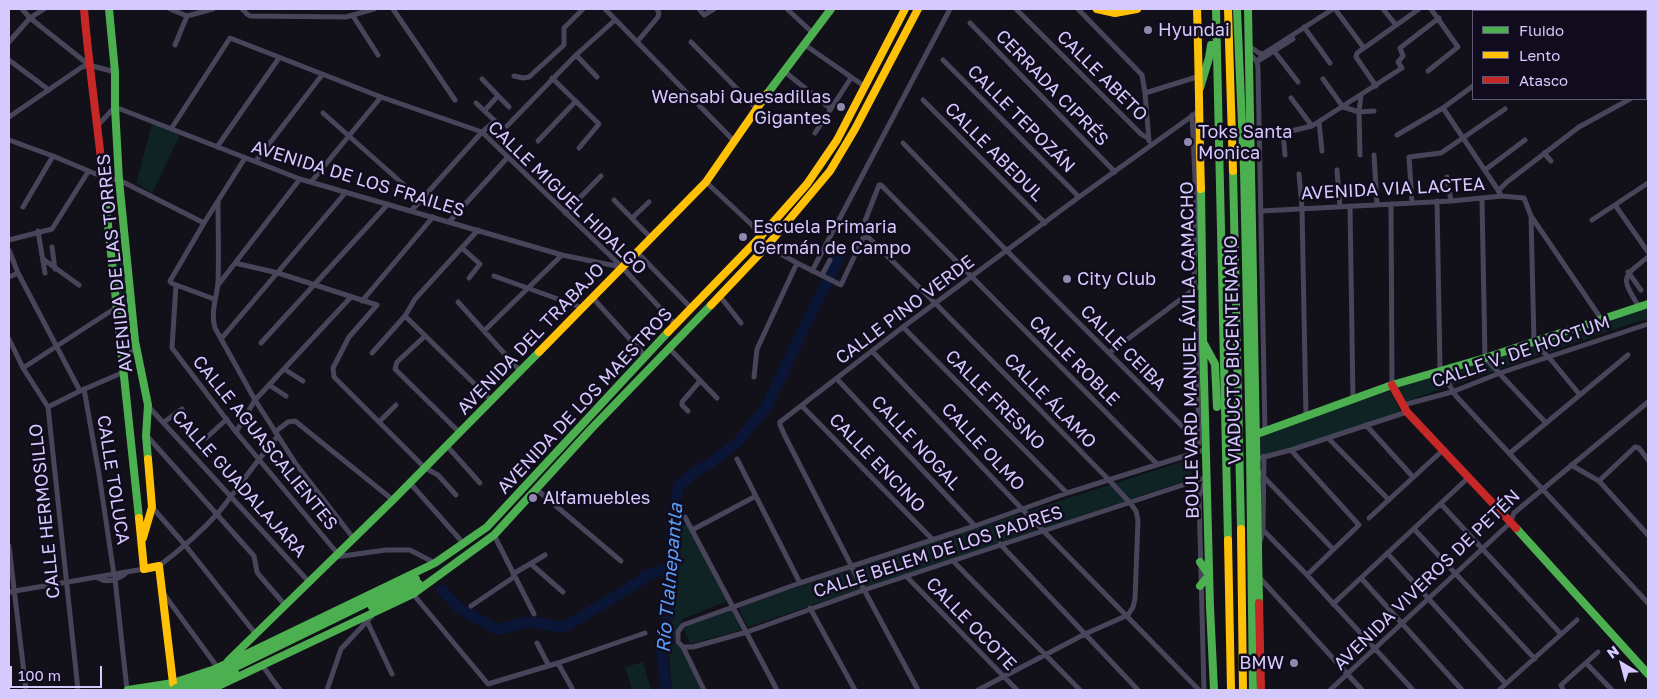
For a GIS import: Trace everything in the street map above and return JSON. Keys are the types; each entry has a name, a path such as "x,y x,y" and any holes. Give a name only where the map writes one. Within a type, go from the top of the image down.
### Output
{"main road":[{"name":"AVENIDA DE LAS TORRES","path":"84,9 89,65 98,125 144,569"},
{"name":"AVENIDA DE LAS TORRES","path":"109,9 115,72 119,180 135,341 148,405 146,436 152,507 142,542"},
{"name":"AVENIDA DEL TRABAJO","path":"219,668 393,500 706,182 756,108 814,34 831,9"},
{"name":"AVENIDA DE LOS MAESTROS","path":"127,690 173,683 219,668 435,563 487,527 675,324 761,236 807,184 837,140 905,9"},
{"name":"AVENIDA DE LOS MAESTROS","path":"210,690 413,594 494,535 590,429 767,246 830,171 855,129 918,9"},
{"path":"1097,9 1115,14 1137,9"},
{"name":"BOULEVARD MANUEL ÁVILA CAMACHO","path":"1197,9 1203,259 1202,319 1214,690"},
{"path":"1200,88 1210,58 1212,9"},
{"name":"BOULEVARD MANUEL ÁVILA CAMACHO","path":"1216,9 1231,690"},
{"path":"1228,9 1239,397 1243,690"},
{"name":"VIADUCTO BICENTENARIO","path":"1237,9 1244,170 1253,690"},
{"path":"1248,9 1256,434 1260,457 1256,469 1261,690"},
{"path":"1251,180 1260,179"},
{"path":"1256,434 1392,385 1485,358 1648,304"},
{"path":"1203,342 1215,364 1218,418 1224,434"},
{"path":"1392,385 1405,409 1648,674"},
{"path":"1239,397 1256,422"},
{"path":"1200,562 1210,576 1200,586"},
{"path":"166,690 204,680 232,669 417,582 435,563"},
{"path":"144,569 159,566 173,683"},
{"name":"AVENIDA DE LOS MAESTROS","path":"191,690 210,684 417,582 442,572"},
{"path":"219,668 211,676 211,679 215,684 221,686"}],"street":[{"path":"22,9 30,18 89,65 115,72"},
{"path":"9,42 30,18 44,9"},
{"path":"170,9 187,16 209,9"},
{"path":"242,9 250,16 352,16 374,9"},
{"path":"393,9 455,100"},
{"path":"514,76 529,77 564,45 564,28 582,9"},
{"path":"605,9 614,21 733,140"},
{"path":"637,42 658,17 660,13 657,9"},
{"path":"699,9 704,15 714,9"},
{"path":"787,9 814,34"},
{"path":"812,271 950,9"},
{"name":"CALLE ABETO","path":"1016,9 1141,134 1149,139"},
{"path":"1078,9 1141,73 1145,93 1150,146"},
{"path":"1257,62 1334,9 1364,48"},
{"path":"1384,9 1396,25"},
{"path":"1376,86 1356,55 1419,9"},
{"path":"1428,71 1458,47 1431,9"},
{"path":"175,45 187,16"},
{"path":"352,16 378,55"},
{"path":"1259,133 1283,133 1312,126 1344,107 1402,68 1398,62 1403,56 1400,48 1439,18"},
{"path":"507,126 552,78 614,21"},
{"name":"CERRADA CIPRÉS","path":"970,23 1115,172"},
{"path":"1306,27 1330,63"},
{"name":"CALLE MIGUEL HIDALGO","path":"171,129 230,38 322,75 482,132 622,268 675,324"},
{"path":"691,42 756,108"},
{"path":"805,45 864,86"},
{"path":"1249,49 1263,54"},
{"path":"1249,49 1257,62 1265,431"},
{"path":"1257,62 1263,54 1273,50"},
{"path":"1273,50 1298,82"},
{"path":"576,55 597,77"},
{"path":"217,147 279,58"},
{"path":"9,60 48,90"},
{"name":"CALLE TEPOZÁN","path":"943,60 1079,197"},
{"path":"9,117 76,70 89,65"},
{"path":"785,72 831,109"},
{"path":"256,161 322,75"},
{"path":"1145,93 1200,76"},
{"path":"552,78 599,124 579,148"},
{"path":"815,133 851,78"},
{"path":"482,79 509,107"},
{"path":"1323,79 1344,107 1359,112 1374,111"},
{"path":"1397,136 1443,108 1472,87"},
{"path":"484,111 498,96"},
{"path":"1360,156 1359,112 1361,96"},
{"path":"311,182 381,97"},
{"path":"1291,98 1312,126"},
{"name":"CALLE ABEDUL","path":"923,100 1045,223"},
{"path":"1498,191 1579,127 1628,100"},
{"path":"538,141 576,101"},
{"path":"411,211 482,132 495,122 476,103"},
{"path":"98,125 115,107"},
{"name":"AVENIDA DE LOS FRAILES","path":"115,107 300,179 562,254 622,268"},
{"path":"1443,108 1502,196"},
{"path":"1412,203 1409,157 1442,153 1504,109"},
{"name":"CALLE PINO VERDE","path":"918,690 864,590 780,425 781,421 935,303 1199,111"},
{"path":"323,113 421,200"},
{"name":"BOULEVARD MANUEL ÁVILA CAMACHO","path":"1192,115 1196,200 1194,289"},
{"path":"1319,122 1322,151"},
{"path":"1283,133 1285,155"},
{"path":"1485,170 1526,140"},
{"path":"10,142 53,156 88,172 119,180 204,223"},
{"name":"CALLE CEIBA","path":"903,143 1007,251 1207,449"},
{"path":"1544,153 1551,162"},
{"path":"1374,155 1377,205"},
{"path":"24,206 53,156"},
{"path":"449,222 508,157"},
{"path":"214,299 171,284 170,281 245,158"},
{"path":"1337,170 1340,207"},
{"path":"9,240 38,231 49,230 55,226 88,172"},
{"path":"1299,174 1302,208 1306,417"},
{"path":"565,212 601,176"},
{"path":"1447,177 1451,201"},
{"path":"218,285 300,179"},
{"path":"706,182 752,225 767,246 824,276 830,260"},
{"name":"CALLE ROBLE","path":"865,221 879,185 1157,464"},
{"path":"1592,220 1647,185"},
{"path":"221,339 346,192"},
{"name":"AVENIDA VIA LACTEA","path":"1261,211 1451,201 1502,196 1526,199 1531,216"},
{"path":"1482,199 1485,358 1546,423"},
{"path":"614,200 651,238"},
{"path":"218,201 218,285 214,299 214,324 255,400 276,434 296,464 354,538"},
{"path":"1437,201 1440,370 1452,392 1648,603"},
{"path":"632,218 649,202"},
{"path":"261,343 388,204"},
{"path":"1391,204 1392,385"},
{"path":"1616,205 1648,252"},
{"path":"1350,206 1354,400"},
{"path":"1531,216 1602,320"},
{"path":"1531,216 1534,342 1580,395"},
{"path":"362,301 433,217"},
{"path":"372,353 405,316 415,299 478,230"},
{"path":"38,231 45,273"},
{"name":"CALLE ÁLAMO","path":"824,276 841,285 863,238 868,237 1131,504 1136,511 1138,520 1135,599 1128,615"},
{"path":"52,247 55,269"},
{"path":"462,248 480,264 469,278"},
{"name":"CALLE TOLUCA","path":"9,250 18,273 55,346 82,390 99,474 114,577 127,690"},
{"path":"637,252 691,308"},
{"path":"484,331 562,254"},
{"path":"1639,307 1626,286 1628,272 1648,257"},
{"path":"43,259 79,285"},
{"path":"235,263 278,273 377,305 349,337 332,373 425,468 438,475 456,494"},
{"path":"754,378 756,349 797,263"},
{"path":"1628,272 1641,290"},
{"path":"9,277 18,273"},
{"path":"494,276 583,308"},
{"path":"1109,353 1202,284"},
{"name":"CALLE AGUASCALIENTES","path":"176,285 172,348 236,432 336,556"},
{"path":"718,295 741,324"},
{"path":"236,432 255,400 351,297"},
{"path":"593,298 645,356"},
{"path":"458,302 521,372"},
{"path":"23,368 117,307"},
{"path":"405,316 492,401"},
{"path":"1199,443 1196,328 1202,319"},
{"name":"CALLE V. DE HOCTUM","path":"1260,457 1291,450 1366,425 1500,373 1648,324"},
{"name":"CALLE FRESNO","path":"903,327 1067,493"},
{"path":"425,336 397,362 395,369 460,433"},
{"name":"CALLE HERMOSILLO","path":"9,339 23,368 48,407 78,690"},
{"path":"48,407 124,372 135,341"},
{"path":"669,348 717,398"},
{"name":"CALLE OLMO","path":"872,351 1023,510 1128,615 1199,690"},
{"path":"1510,453 1628,355"},
{"path":"284,369 303,381"},
{"name":"CALLE NOGAL","path":"837,379 975,526"},
{"path":"688,411 682,404 700,381"},
{"path":"269,386 286,396"},
{"name":"AVENIDA VIVEROS DE PETÉN","path":"1330,690 1510,523 1514,513 1648,402"},
{"name":"CALLE GUADALAJARA","path":"148,405 309,582"},
{"path":"379,422 396,405"},
{"name":"CALLE ENCINO","path":"802,406 933,540"},
{"path":"164,422 182,409"},
{"path":"206,438 227,419"},
{"path":"159,566 185,546 217,513 276,434 292,420 393,500"},
{"path":"1366,425 1413,478"},
{"path":"146,436 254,556 257,572 285,605"},
{"path":"1328,438 1388,500"},
{"path":"447,446 480,483"},
{"path":"1599,481 1635,446 1639,448 1648,460"},
{"name":"CALLE BELEM DE LOS PADRES","path":"1207,449 1067,493 1023,510 733,606 683,625 678,632 678,642 683,647 693,647 747,632 810,608 1000,544 1208,478"},
{"path":"1291,450 1358,524 1307,575"},
{"path":"1369,518 1443,450"},
{"path":"1257,557 1263,530 1264,477 1260,457"},
{"path":"736,459 800,583"},
{"path":"1571,465 1599,481 1648,535"},
{"path":"1256,469 1333,549"},
{"path":"1333,604 1469,477"},
{"path":"1204,690 1199,496 1208,478"},
{"path":"410,483 464,544"},
{"path":"536,489 621,561"},
{"path":"692,530 756,496"},
{"path":"1441,504 1561,634"},
{"path":"152,507 255,633"},
{"path":"685,517 777,690"},
{"path":"1414,529 1535,659"},
{"path":"1263,530 1413,690"},
{"path":"494,535 534,614"},
{"path":"1000,544 1138,690"},
{"path":"9,546 12,592 26,690"},
{"path":"336,556 386,550 410,550 435,563"},
{"path":"1387,554 1506,684"},
{"path":"471,606 545,555"},
{"path":"953,561 1080,690"},
{"path":"531,564 563,592"},
{"path":"12,592 66,582 114,577 144,569"},
{"name":"CALLE OCOTE","path":"906,576 1017,690"},
{"path":"1258,576 1362,690"},
{"path":"1361,578 1462,690"},
{"path":"162,593 219,668"},
{"path":"413,594 488,684 550,666 645,633"},
{"path":"810,608 855,690"},
{"path":"327,690 341,649 377,611"},
{"path":"978,690 1085,634 1128,615"},
{"path":"1499,690 1577,620"},
{"path":"366,621 392,674"},
{"path":"537,643 550,666"},
{"path":"683,647 704,690"},
{"path":"1562,688 1598,652"},
{"path":"558,663 571,690"},
{"path":"1586,663 1612,690"},
{"path":"262,665 280,690"}],"green space":[{"path":"152,124 180,135 152,193 136,183"},
{"path":"129,261 135,303 118,306 112,263"},
{"path":"1648,300 1648,319 1404,402 1395,384 1620,312"},
{"path":"1390,391 1402,413 1256,463 1257,434"},
{"path":"1190,459 1192,479 1045,528 1029,511"},
{"path":"1019,514 1036,531 866,587 856,568"},
{"path":"687,523 728,601 682,619 673,643 683,647 701,690 672,690 668,639 678,584 677,529"},
{"path":"852,569 861,589 748,627 738,607"},
{"path":"731,610 742,630 690,644 684,629"},
{"path":"643,662 651,690 632,690 625,667"}],"waterway":[{"name":"Río Tlalnepantla","path":"666,690 661,645 670,604 672,517 679,486 694,472 709,464 736,444 766,407 841,253"},
{"path":"442,590 459,608 496,629 533,622 558,627 568,625 642,580 645,576 672,566"}],"traffic: fast":[{"path":"109,9 115,72 119,180 135,341 148,405 146,436 148,459"},
{"path":"767,94 831,9"},
{"path":"1216,9 1228,540"},
{"path":"1237,9 1244,170"},
{"path":"1248,9 1259,603"},
{"path":"1200,88 1211,45"},
{"path":"1244,170 1250,452"},
{"path":"1233,171 1241,529"},
{"path":"104,187 139,518"},
{"path":"1201,189 1203,342 1214,690"},
{"path":"1257,434 1392,385 1485,358 1648,304"},
{"path":"210,690 413,594 494,535 591,429 711,305"},
{"path":"128,690 173,683 215,669 435,563 487,527 668,332"},
{"path":"1203,342 1215,364 1217,407"},
{"path":"228,661 393,500 539,352"},
{"path":"1250,452 1253,690"},
{"path":"1516,528 1648,674"},
{"path":"1200,562 1209,575 1200,586"},
{"path":"176,688 232,669 416,579"},
{"path":"372,607 419,584"},
{"path":"191,690 210,684 235,672"},
{"path":"166,690 176,688"}],"traffic: slow":[{"path":"668,332 761,236 807,184 837,140 905,9"},
{"path":"711,305 767,246 830,171 855,129 918,9"},
{"path":"1097,9 1115,13 1137,9"},
{"path":"1197,9 1201,189"},
{"path":"1228,9 1233,171"},
{"path":"539,352 706,182 767,94"},
{"path":"143,538 152,507 148,459"},
{"path":"139,518 144,569 159,566 173,683"},
{"path":"1241,529 1243,690"},
{"path":"1228,540 1231,690"}],"traffic: jam":[{"path":"84,9 104,187"},
{"path":"1392,385 1407,412 1516,528"},
{"path":"1259,603 1261,690"}],"place":[{"name":"Hyundai","path":"1148,30"},
{"name":"Wensabi Quesadillas Gigantes","path":"841,107"},
{"name":"Toks Santa Monica","path":"1188,142"},
{"name":"Escuela Primaria Germán de Campo","path":"743,237"},
{"name":"City Club","path":"1067,279"},
{"name":"Alfamuebles","path":"533,498"},
{"name":"BMW","path":"1294,663"}]}
